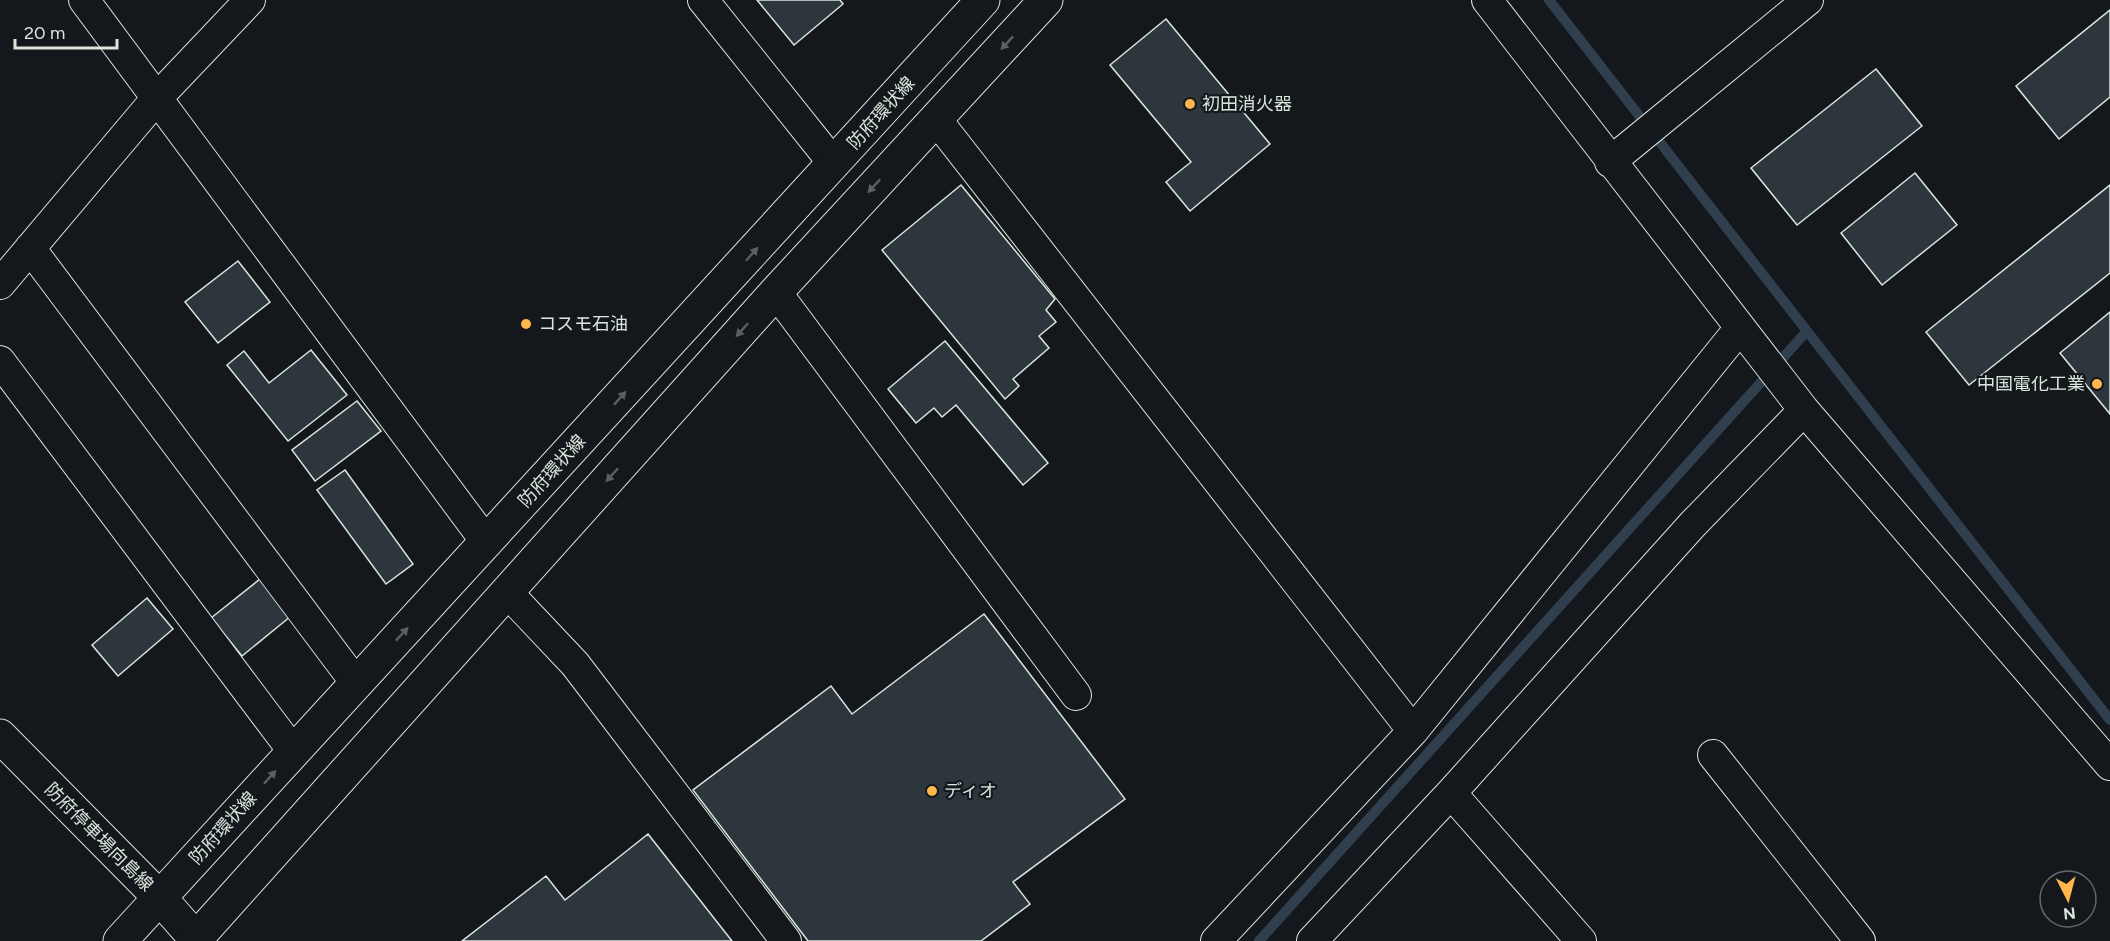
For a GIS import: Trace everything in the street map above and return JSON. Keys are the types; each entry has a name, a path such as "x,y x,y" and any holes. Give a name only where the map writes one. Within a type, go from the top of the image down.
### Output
{"main road":[{"name":"防府環状線","path":"120,941 983,0"},
{"path":"195,940 776,292 1046,0"},
{"name":"防府停車場向島線","path":"0,736 160,898 195,940"}],"street":[{"path":"84,0 487,543"},
{"path":"0,284 157,98 250,0"},
{"path":"703,0 834,164"},
{"path":"1487,0 1803,410 2110,765"},
{"path":"1610,162 1808,0"},
{"path":"936,119 1413,731"},
{"path":"30,248 357,683"},
{"path":"776,292 1076,695"},
{"path":"1216,941 1413,731 1740,328"},
{"path":"0,361 293,751"},
{"path":"1312,941 1451,793 1693,524 1803,410"},
{"path":"507,592 575,664 786,941"},
{"path":"1713,755 1860,941"},
{"path":"1451,793 1581,941"}],"building":[{"path":"757,0 840,0 843,4 794,45"},
{"path":"2110,10 2110,97 2059,139 2016,86"},
{"name":"初田消火器","path":"1166,19 1270,144 1190,211 1166,182 1191,162 1110,65"},
{"path":"1876,69 1922,126 1797,225 1751,168"},
{"path":"1915,173 1957,225 1882,285 1841,233"},
{"path":"961,185 1055,299 1046,310 1056,322 1039,336 1049,348 1013,379 1019,386 1005,399 882,250"},
{"path":"2110,185 2110,273 1969,385 1926,332"},
{"path":"238,261 270,302 218,343 185,302"},
{"name":"中国電化工業","path":"2110,312 2110,414 2060,353"},
{"path":"945,341 1048,463 1023,485 956,405 942,417 934,408 916,423 888,389"},
{"path":"311,350 347,395 288,441 227,365 244,351 269,383"},
{"path":"357,401 381,431 315,481 292,450"},
{"path":"345,470 413,564 386,584 317,490"},
{"path":"265,575 296,612 242,656 211,618"},
{"path":"147,598 173,629 118,676 92,645"},
{"path":"984,614 1125,799 1013,882 1030,904 981,941 808,941 693,790 831,686 852,714"},
{"path":"648,834 732,941 462,941 546,876 565,900"}],"waterway":[{"path":"1549,0 2110,720"},
{"path":"1259,941 1807,331"}],"place":[{"name":"初田消火器","path":"1190,104"},
{"name":"コスモ石油","path":"526,324"},
{"name":"中国電化工業","path":"2097,384"},
{"name":"ディオ","path":"932,791"}]}
